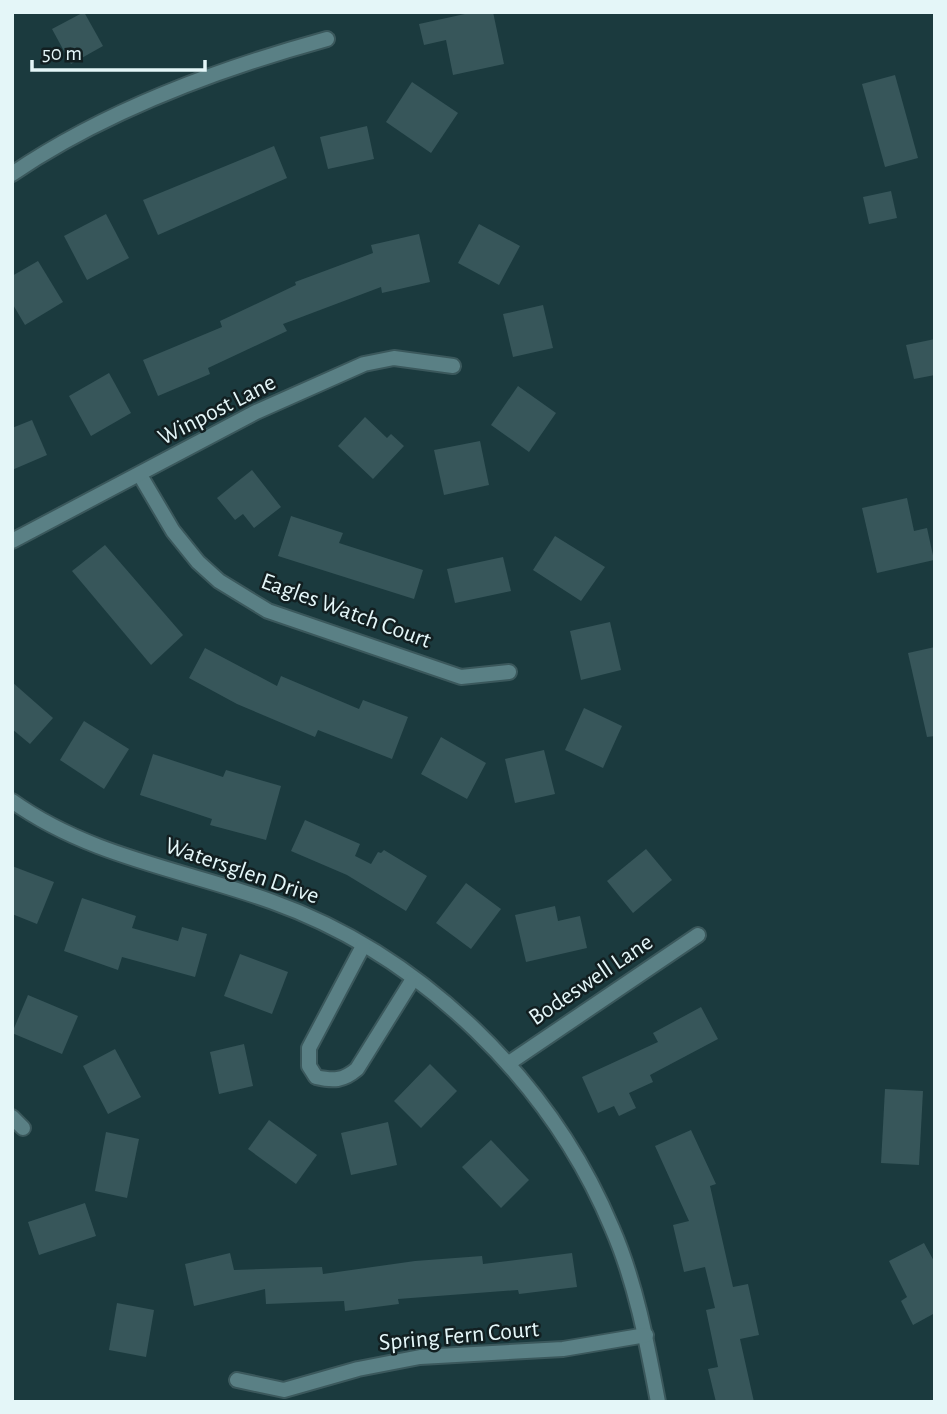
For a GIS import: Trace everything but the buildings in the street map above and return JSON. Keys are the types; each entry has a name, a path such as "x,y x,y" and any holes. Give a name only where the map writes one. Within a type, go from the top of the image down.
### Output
{"street":[{"path":"12,174 37,157 105,121 186,85 276,53 327,39"},
{"name":"Winpost Lane","path":"12,541 256,412 364,364 394,358 453,366"},
{"name":"Eagles Watch Court","path":"140,475 173,531 198,562 219,581 268,611 461,677 509,672"},
{"name":"Watersglen Drive","path":"12,801 68,834 102,848 272,902 316,919 413,979 509,1063 553,1119 591,1181 617,1240 646,1335 658,1402"},
{"name":"Bodeswell Lane","path":"509,1063 698,935"},
{"path":"363,946 309,1048 309,1066 317,1077 333,1081 348,1077 357,1069 413,979"},
{"name":"Spring Fern Court","path":"237,1380 284,1390 358,1369 420,1357 563,1349 646,1335"}]}
